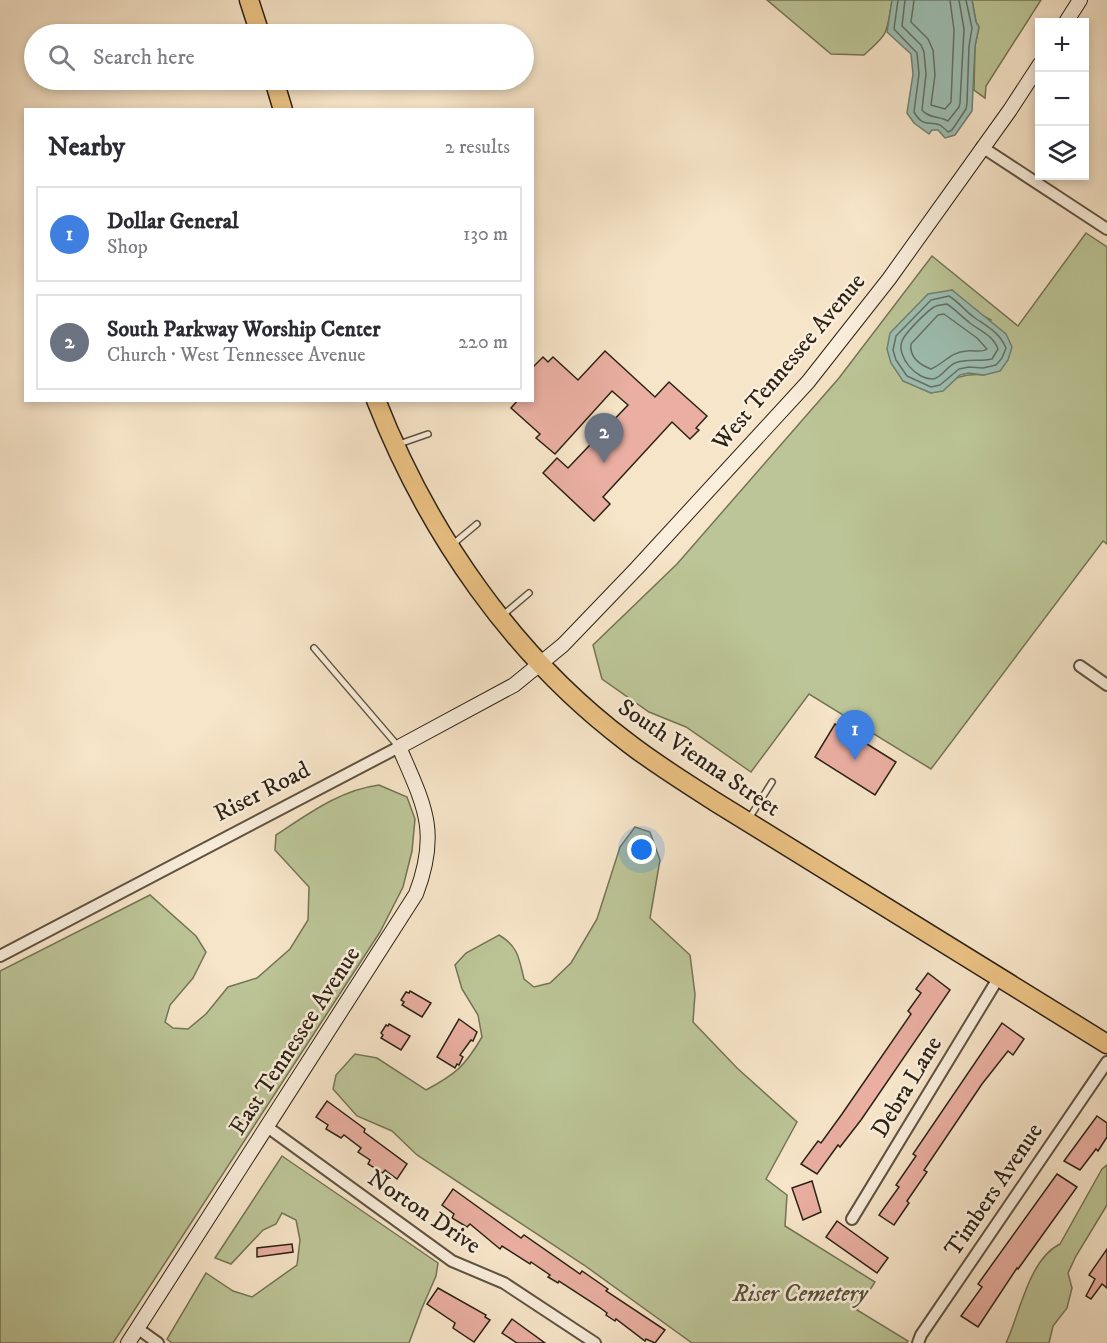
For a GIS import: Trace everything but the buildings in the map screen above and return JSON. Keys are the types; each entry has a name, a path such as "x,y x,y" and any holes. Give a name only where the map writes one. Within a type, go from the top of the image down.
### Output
{"highway":[{"path":"249,0 257,24"},
{"path":"277,90 282,108"},
{"name":"South Vienna Street","path":"377,402 416,489 450,547 500,618 571,694 627,742 668,771 1107,1044"}],"main road":[{"path":"1069,18 1080,0"},
{"name":"West Tennessee Avenue","path":"541,664 563,645 637,568 808,382 889,279 1035,72"},
{"name":"Riser Road","path":"399,747 514,685 541,664"},
{"name":"East Tennessee Avenue","path":"128,1343 416,894 424,872 428,850 428,824 399,747"}],"street":[{"path":"982,147 1107,230"},
{"path":"1080,666 1107,685"},
{"name":"Riser Road","path":"0,956 399,747"},
{"name":"Debra Lane","path":"852,1219 999,977"},
{"name":"Timbers Avenue","path":"918,1343 921,1335 1107,1062"},
{"name":"Norton Drive","path":"266,1126 452,1261 504,1283 595,1343"},
{"path":"137,1328 158,1343"}],"lane":[{"path":"395,446 428,434"},
{"path":"450,547 477,524"},
{"path":"500,618 529,593"},
{"path":"314,648 399,747"},
{"path":"748,822 772,782"}],"green space":[{"path":"767,0 892,1 883,37 864,55 831,54"},
{"path":"972,0 1041,0 986,86 985,98 974,90 975,46 979,27"},
{"path":"1086,233 1107,247 1107,544 1103,541 931,769 809,694 751,772 686,727 649,712 602,679 593,645 677,564 839,378 932,256 1018,326","holes":["952,290 978,313 991,320 984,375 962,376 931,393 903,381"]},
{"path":"379,785 407,797 415,819 412,851 403,887 380,932 113,1343 0,1343 0,971 150,895 196,936 206,952 193,978 170,1005 165,1022 173,1028 188,1029 206,1014 228,987 257,978 290,949 308,920 309,887 275,850 276,835 338,797"},
{"name":"Riser Cemetery","path":"635,827 650,832 660,860 650,918 690,955 695,994 693,1022 737,1068 797,1122 766,1179 787,1195 785,1226 875,1282 857,1310 908,1341 907,1343 692,1343 584,1265 417,1155 392,1131 357,1116 333,1089 336,1075 355,1054 377,1058 426,1090 459,1068 482,1037 478,1015 462,989 455,965 466,953 499,935 514,948 524,979 534,987 550,983 571,963 597,919 620,847"},
{"path":"282,1156 438,1263 436,1276 409,1343 172,1343 167,1339 206,1273 233,1291 252,1297 297,1265 300,1240 296,1220 282,1213 276,1224 263,1230 231,1264 215,1258"},
{"path":"1107,1165 1107,1205 1068,1273 1072,1288 1067,1308 1053,1326 1049,1343 1006,1343 1033,1274 1049,1251 1060,1244 1102,1169"}],"water":[{"path":"892,0 972,0 979,27 975,46 972,111 955,135 945,138 938,130 932,130 929,134 914,123 907,113 913,74 911,54 887,32"},
{"path":"952,290 1006,334 1012,347 1008,360 1000,371 984,375 969,373 960,375 943,391 931,393 903,381 891,363 887,349 890,333 928,294"}],"place":[{"name":"South Parkway Worship Center","path":"604,463"},
{"name":"Dollar General","path":"855,760"}]}
